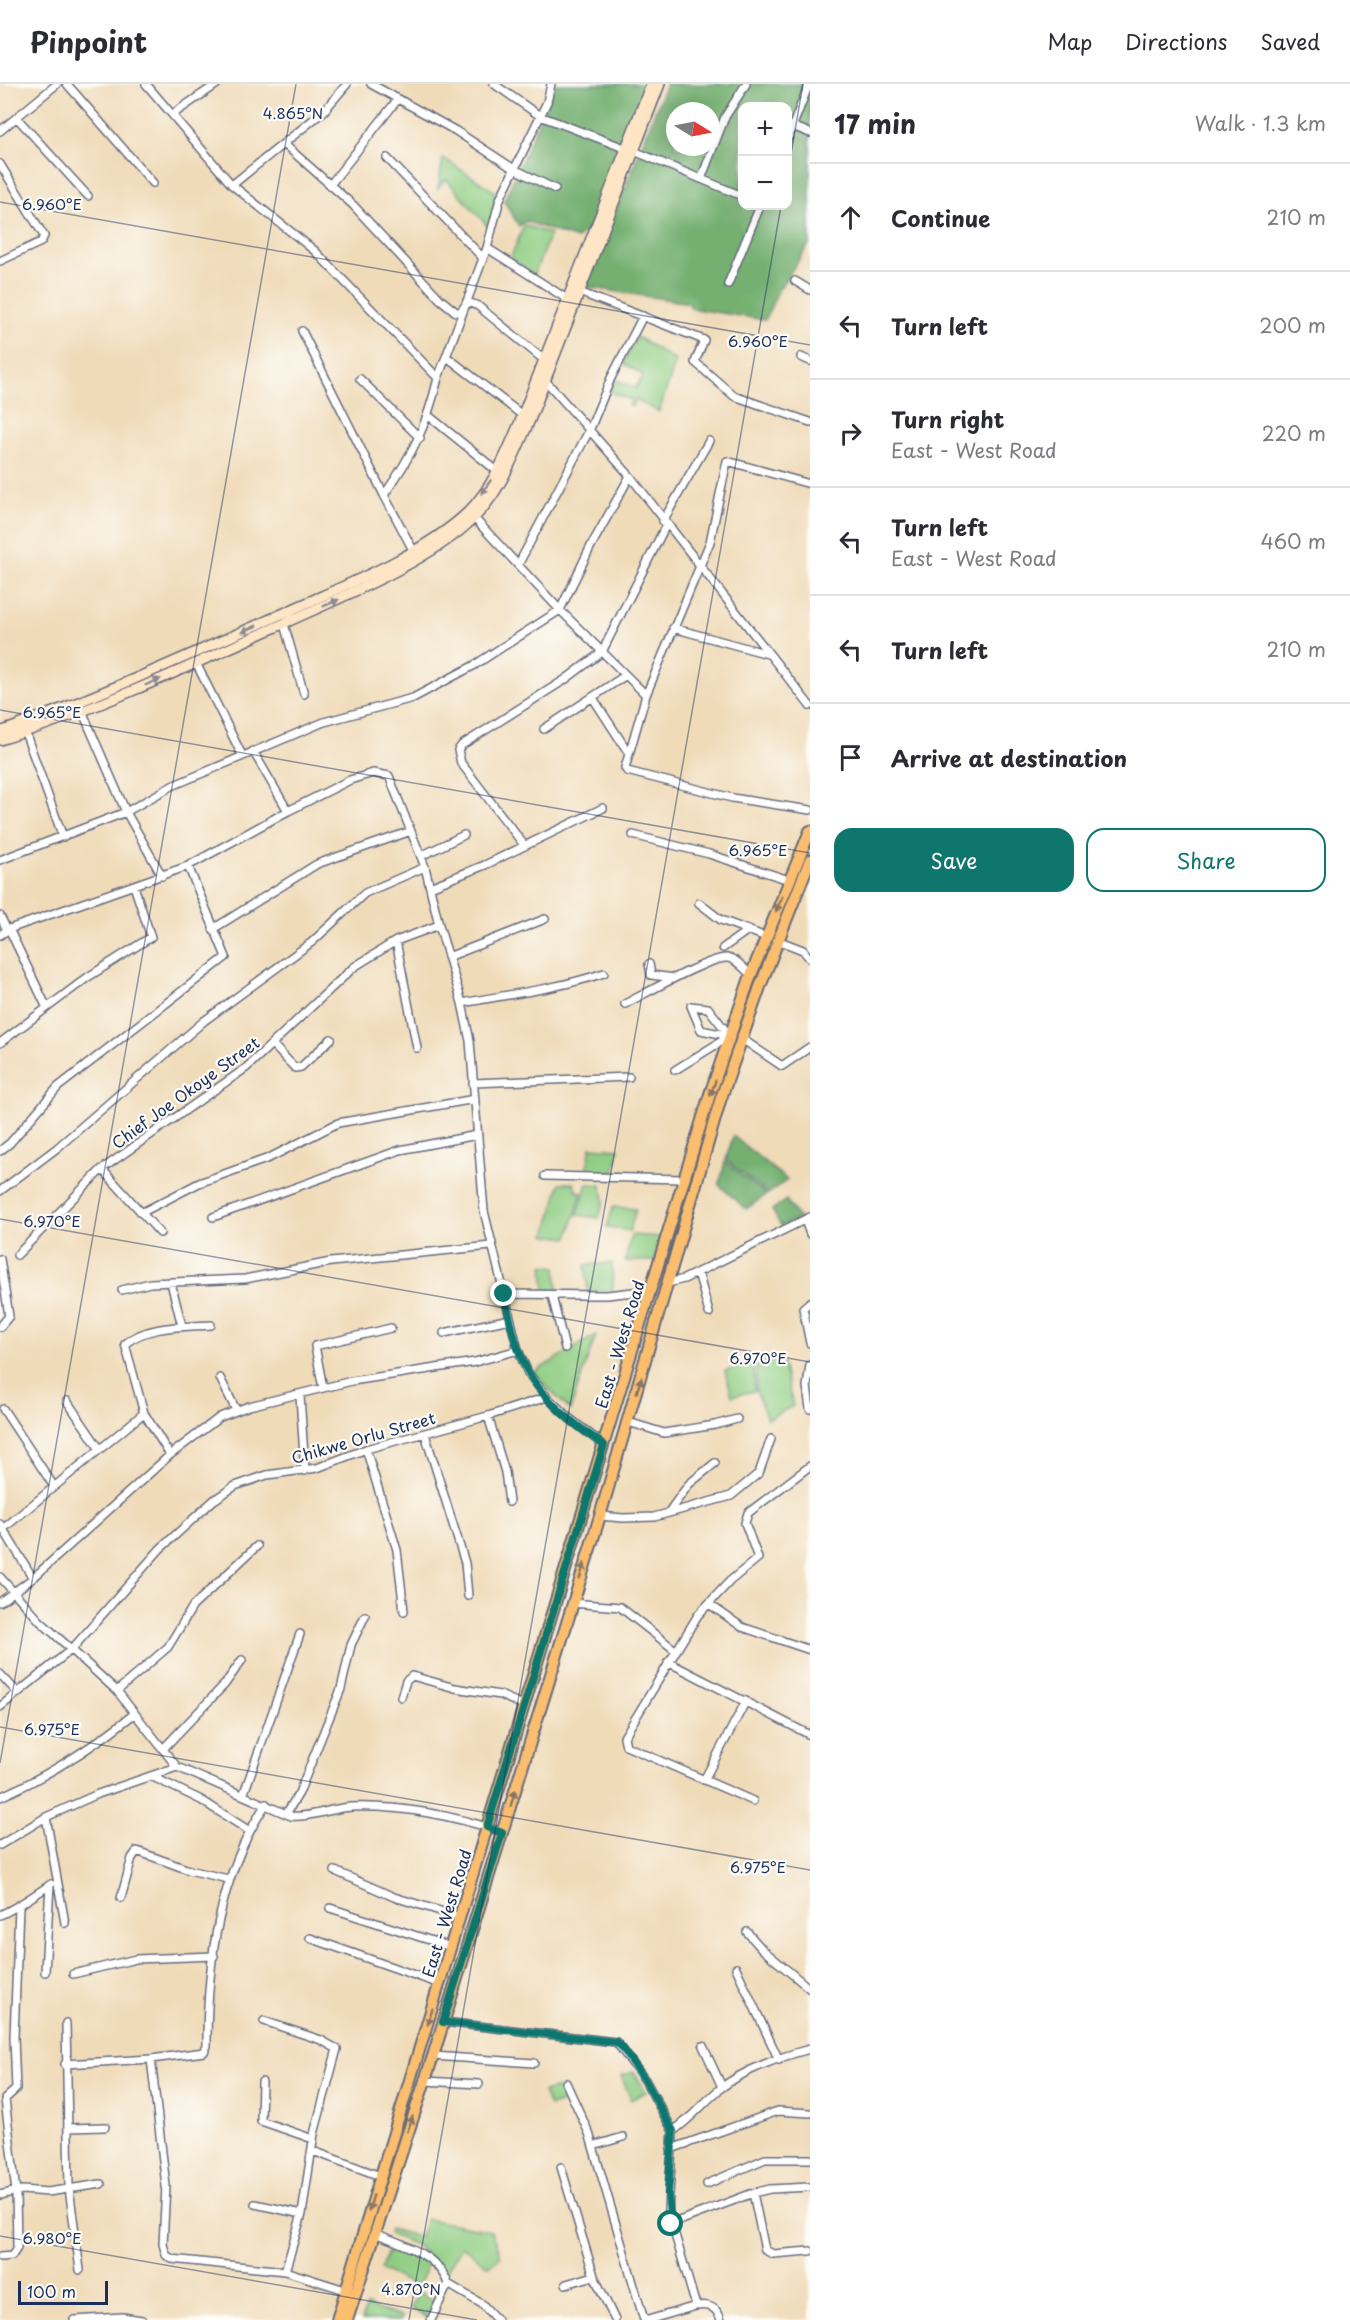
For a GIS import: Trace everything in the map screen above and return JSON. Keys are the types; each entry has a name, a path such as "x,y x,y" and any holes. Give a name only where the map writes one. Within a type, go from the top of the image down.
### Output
{"main road":[{"path":"0,740 83,712 348,595 429,551 474,518 492,496 507,472 579,292 631,150 651,84"},
{"path":"0,732 121,687 343,587 413,550 468,512 497,471 522,416 567,299 660,84"},
{"name":"East - West Road","path":"347,2320 433,2056 600,1516 720,1101 751,975 810,831"},
{"name":"East - West Road","path":"337,2320 684,1179 736,1038 810,860"}],"street":[{"path":"0,131 57,84"},
{"path":"67,84 153,183"},
{"path":"146,84 232,185 315,251 438,378"},
{"path":"173,114 218,84"},
{"path":"232,185 324,111 348,84"},
{"path":"371,84 464,136 514,169 555,189"},
{"path":"383,92 389,84"},
{"path":"494,84 540,116 631,150 738,194"},
{"path":"384,495 420,438 429,416 438,378 487,248 500,199 540,116 551,84"},
{"path":"700,179 725,117 746,84"},
{"path":"809,84 792,126 810,133"},
{"path":"330,185 398,99"},
{"path":"17,118 88,196"},
{"path":"284,144 353,205 440,299 456,312 460,312 468,302"},
{"path":"387,158 482,257"},
{"path":"0,164 44,236 41,242 0,261"},
{"path":"728,285 758,210"},
{"path":"487,248 567,299"},
{"path":"795,281 810,290"},
{"path":"579,292 704,340 695,362 734,396 810,422"},
{"path":"468,302 478,306 544,360"},
{"path":"518,565 590,429 611,378 643,316"},
{"path":"302,331 413,550"},
{"path":"447,357 522,416"},
{"path":"801,357 810,361"},
{"path":"360,379 420,438"},
{"path":"544,379 630,476 700,569 810,706"},
{"path":"429,416 497,471"},
{"path":"524,845 461,763 458,750 462,745 566,679 602,652 665,523 709,441"},
{"path":"810,484 727,461 718,514 700,569 645,695 628,752 626,770 647,778 732,798 810,810"},
{"path":"1,857 63,837 126,812 172,786 324,722 412,698 473,666 560,609 591,546 630,476"},
{"path":"474,518 645,695"},
{"path":"284,624 304,694"},
{"path":"673,628 768,654"},
{"path":"196,663 242,755"},
{"path":"544,729 593,699 626,675"},
{"path":"593,699 628,752"},
{"path":"83,712 126,812 162,876"},
{"path":"25,732 63,837"},
{"path":"253,751 288,810"},
{"path":"0,935 8,930 188,866 288,810 350,780 373,773 389,776 425,867 439,925 462,1002 470,1041 484,1211 518,1350 528,1372 547,1397 569,1418 604,1445"},
{"path":"430,887 603,808"},
{"path":"213,929 317,864 411,831"},
{"path":"421,856 464,835"},
{"path":"633,835 709,854 789,880"},
{"path":"0,1150 10,1143 58,1087 226,957 188,866"},
{"path":"0,1191 57,1148 204,1021 312,942 365,894 425,867"},
{"path":"0,1042 88,977 151,937 134,886"},
{"path":"699,903 721,920 766,937"},
{"path":"0,916 47,1008"},
{"path":"448,957 545,919"},
{"name":"Chief Joe Okoye Street","path":"17,1255 102,1169 246,1068 354,967 396,941 439,925"},
{"path":"723,948 748,930"},
{"path":"777,940 803,950 810,959"},
{"path":"396,941 417,1048"},
{"path":"625,1004 674,978 728,958 751,975"},
{"path":"650,964 651,975 674,978"},
{"path":"462,1002 527,993 570,984 604,973"},
{"path":"736,1038 701,1030 691,1006 708,1008 736,1038 782,1066 810,1047"},
{"path":"675,1070 736,1038"},
{"path":"272,1044 295,1068 301,1067 331,1039"},
{"path":"473,1083 629,1077"},
{"path":"141,1213 199,1183 269,1158 338,1123 475,1099"},
{"path":"213,1216 391,1153 477,1135"},
{"path":"102,1169 160,1233"},
{"path":"545,1176 684,1179"},
{"path":"668,1283 698,1272 807,1218 810,1234"},
{"path":"122,1290 150,1283 245,1279 331,1262 491,1246"},
{"path":"0,1259 9,1316 0,1327"},
{"path":"698,1272 709,1313"},
{"path":"171,1283 182,1326"},
{"path":"504,1294 607,1295 651,1290"},
{"path":"552,1296 565,1348"},
{"path":"810,1302 802,1308 810,1343"},
{"path":"444,1333 510,1319"},
{"path":"170,1455 144,1413 125,1344 131,1339 182,1326 211,1325"},
{"path":"323,1388 315,1346 391,1328"},
{"path":"0,1602 33,1578 170,1455 204,1428 236,1410 323,1388 475,1362 518,1350"},
{"path":"810,1365 807,1386 810,1409"},
{"path":"220,1378 236,1410"},
{"path":"300,1395 305,1471"},
{"name":"Chikwe Orlu Street","path":"0,1707 72,1649 153,1556 214,1500 235,1486 253,1478 305,1471 366,1449 488,1416 547,1397"},
{"path":"67,1401 99,1448"},
{"path":"3,1409 53,1485"},
{"path":"33,1578 2,1526 144,1413"},
{"path":"488,1416 505,1472 509,1502"},
{"path":"628,1422 664,1433 737,1419"},
{"path":"425,1434 465,1563 468,1596"},
{"path":"600,1516 640,1518 731,1496 759,1473 771,1439"},
{"path":"366,1449 397,1550 404,1611"},
{"path":"668,1513 689,1484 715,1463"},
{"path":"753,1801 626,1746 624,1737 698,1615 730,1581 758,1558 745,1523 748,1513 810,1466"},
{"path":"117,1691 168,1647 193,1606 257,1546"},
{"path":"0,1577 12,1594 117,1691 177,1767 286,1814 300,1817 334,1809 378,1808 473,1822 502,1833"},
{"path":"572,1603 620,1607 675,1650"},
{"path":"709,1604 742,1627 810,1650"},
{"path":"286,1814 299,1793 341,1689 351,1645 365,1616"},
{"path":"244,1794 300,1634"},
{"path":"164,1748 225,1684 242,1660"},
{"path":"668,1662 810,1735"},
{"path":"0,1674 18,1693"},
{"path":"401,1696 406,1681 412,1676 455,1688 500,1695 525,1706"},
{"path":"704,1780 746,1701"},
{"path":"0,1797 26,1786 102,1740 134,1714"},
{"path":"0,1845 46,1817 98,1794 177,1767"},
{"path":"151,1776 201,1800 248,1830"},
{"path":"66,2064 151,2059 204,2052 207,2046 214,1956 228,1879 248,1830 266,1804"},
{"path":"46,1817 64,1923"},
{"path":"121,1898 132,1858 137,1851 189,1870 228,1879"},
{"path":"335,1871 394,1897 460,1917"},
{"path":"0,1915 19,1906 31,1895 58,1878"},
{"path":"45,1972 50,1885"},
{"path":"0,2257 12,2256 17,2248 16,2192 5,2099 15,2092 16,2083 14,2037 19,1906"},
{"path":"330,1908 451,1947"},
{"path":"747,1932 762,1949 810,1989"},
{"path":"310,1938 440,1984"},
{"path":"73,1974 136,1959 214,1956"},
{"path":"736,1968 779,2060"},
{"path":"264,2021 321,2040 334,2045 337,2049 313,2139 302,2214 285,2271"},
{"path":"443,2022 616,2042 645,2080 673,2131 668,2194 671,2224 696,2306"},
{"path":"66,2023 69,2188 80,2270"},
{"path":"702,2046 722,2087"},
{"path":"673,2131 686,2122 722,2087 779,2060 810,2049"},
{"path":"433,2056 534,2063"},
{"path":"151,2059 166,2186 163,2244 166,2254 172,2259 285,2271 345,2290"},
{"path":"425,2081 479,2084"},
{"path":"262,2082 261,2121 313,2139"},
{"path":"566,2083 593,2146 646,2320 696,2306 712,2307 718,2311 721,2320"},
{"path":"671,2149 778,2111 810,2114"},
{"path":"68,2128 105,2127"},
{"path":"593,2146 623,2137"},
{"path":"313,2151 380,2176"},
{"path":"707,2184 765,2159 810,2159"},
{"path":"561,2167 594,2276 615,2320"},
{"path":"0,2195 31,2190 48,2192 101,2184"},
{"path":"671,2224 770,2188 810,2187"},
{"path":"753,2193 765,2250 772,2254 810,2252"},
{"path":"255,2204 302,2214"},
{"path":"374,2234 425,2257 445,2273 448,2284 431,2320"},
{"path":"566,2284 594,2276"},
{"path":"448,2284 482,2304 496,2320"},
{"path":"74,2320 93,2317 142,2320"}],"green space":[{"path":"555,84 644,84 587,234 582,233 577,239 525,221 519,226 504,201"},
{"path":"666,84 810,84 810,243 779,289 765,320 690,308 690,303 586,287"},
{"path":"443,158 497,193 489,228 446,179 438,188"},
{"path":"524,225 550,234 534,275 511,257"},
{"path":"637,337 676,361 659,412 636,400 632,406 629,406 632,400 610,392 614,379 636,388 643,375 623,363"},
{"path":"733,1136 787,1180 768,1194 726,1160"},
{"path":"591,1147 619,1149 614,1173 586,1172"},
{"path":"725,1162 766,1195 746,1209 719,1185"},
{"path":"560,1183 574,1183 576,1190 582,1193 568,1238 546,1235"},
{"path":"587,1184 601,1185 604,1200 599,1218 577,1215"},
{"path":"786,1200 799,1219 781,1226 772,1210"},
{"path":"613,1207 636,1209 630,1231 607,1227"},
{"path":"631,1235 661,1237 655,1261 625,1261"},
{"path":"612,1263 613,1290 588,1291 585,1265"},
{"path":"543,1265 556,1267 558,1291 545,1291"},
{"path":"596,1335 570,1410 533,1373"},
{"path":"757,1356 782,1360 793,1406 767,1419 756,1391"},
{"path":"754,1363 754,1391 732,1396 725,1371"},
{"path":"634,2072 646,2092 631,2100 621,2076"},
{"path":"564,2087 568,2100 550,2106 543,2092"},
{"path":"426,2219 491,2231 501,2257 488,2266 462,2246 445,2273 416,2245 389,2234 390,2229 420,2237"},
{"path":"392,2244 429,2261 417,2287 380,2269"},
{"path":"419,2292 435,2301 426,2317 410,2308"},
{"path":"366,2306 402,2317 401,2320 362,2320"}],"route":[{"path":"504,1294 518,1350 528,1372 547,1397 569,1418 604,1445 487,1827 502,1833 443,2022 616,2042 622,2047 645,2080 673,2131 668,2194 671,2224"}]}
